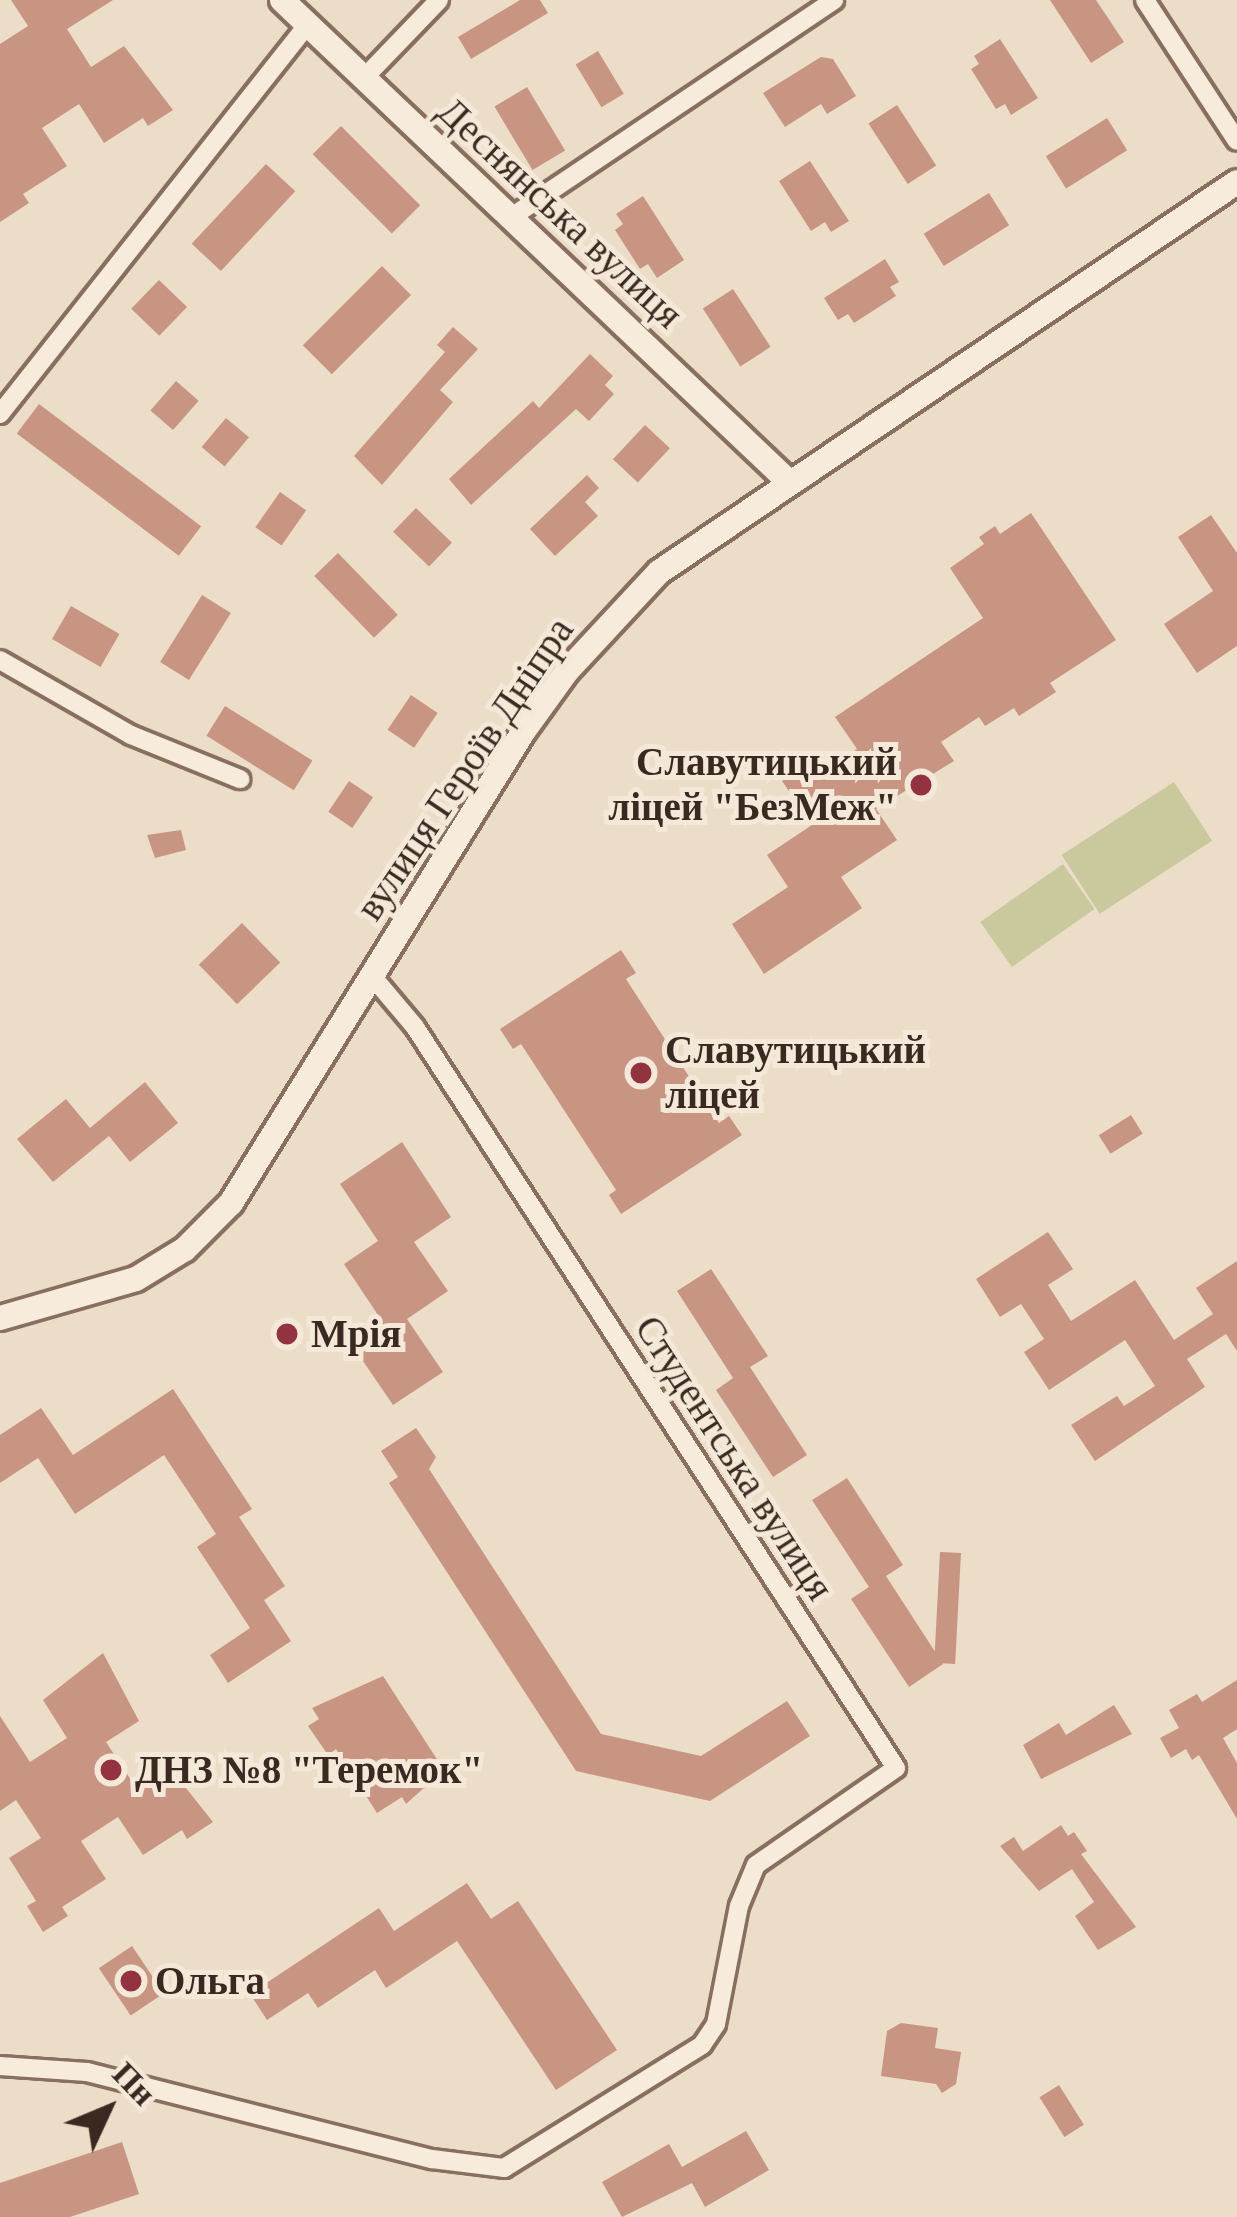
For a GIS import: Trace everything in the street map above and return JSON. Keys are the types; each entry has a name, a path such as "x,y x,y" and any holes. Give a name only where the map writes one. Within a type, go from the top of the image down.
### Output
{"street":[{"name":"Деснянська вулиця","path":"282,0 787,480"},
{"path":"364,78 439,0"},
{"path":"513,216 834,0"},
{"path":"1145,0 1237,141"},
{"path":"0,414 308,24"},
{"name":"вулиця Героїв Дніпра","path":"0,1318 122,1285 196,1239 243,1188 371,976 567,670 670,561 1237,182"},
{"path":"0,660 131,735 240,778"},
{"name":"Студентська вулиця","path":"0,2066 87,2072 432,2159 504,2168 702,2045 716,2024 739,1906 756,1865 896,1768 517,1183 371,976"}],"green space":[{"path":"1174,782 1212,841 1100,914 1062,855"},
{"path":"1063,864 1095,909 1012,967 980,922"}],"building":[{"path":"11,0 113,0 67,29 91,67 124,46 173,110 148,126 143,118 104,143 79,104 42,128 67,166 23,194 29,203 0,222 0,44 28,26"},
{"path":"520,0 540,0 548,13 471,59 458,37"},
{"path":"1050,0 1096,0 1124,42 1091,63"},
{"path":"1000,39 1038,98 1011,115 1005,104 996,109 971,69 979,64 974,56"},
{"path":"598,51 624,94 601,107 576,64"},
{"path":"821,57 833,59 856,96 827,114 821,104 785,127 763,93"},
{"path":"527,87 565,150 533,170 494,107"},
{"path":"897,105 936,165 908,184 868,124"},
{"path":"1107,118 1127,150 1066,188 1046,156"},
{"path":"341,126 420,205 392,233 313,154"},
{"path":"810,161 849,221 831,232 825,222 811,231 779,181"},
{"path":"266,164 295,191 221,271 192,244"},
{"path":"989,193 1009,225 944,266 924,234"},
{"path":"643,196 684,260 657,278 648,264 640,269 615,230 623,224 616,214"},
{"path":"885,259 899,282 890,287 896,296 854,323 848,314 838,320 824,298"},
{"path":"382,266 411,295 332,374 303,345"},
{"path":"159,280 187,307 159,336 131,309"},
{"path":"733,289 771,347 740,366 703,309"},
{"path":"453,327 478,349 440,390 453,402 382,485 354,456 445,352 437,345"},
{"path":"590,354 613,376 605,385 614,394 589,421 576,409 471,505 449,479 533,401 539,408"},
{"path":"176,381 199,401 173,430 150,410"},
{"path":"39,404 201,526 179,556 17,434"},
{"path":"226,418 249,437 225,466 202,447"},
{"path":"645,425 670,448 638,483 613,459"},
{"path":"587,475 599,488 585,502 598,516 555,556 530,529"},
{"path":"280,492 306,510 282,546 255,527"},
{"path":"416,508 452,543 429,566 393,532"},
{"name":"Славутицький ліцей \"БезМеж\"","path":"1031,513 1116,640 1050,683 1056,692 1019,716 1014,708 985,726 979,717 941,742 954,761 876,809 897,840 841,877 862,908 764,974 732,924 788,887 767,855 812,825 782,781 806,765 814,778 857,749 835,717 983,618 950,568 984,544 979,537 995,526 1000,534"},
{"path":"1211,515 1237,553 1237,646 1197,673 1164,624 1213,591 1178,537"},
{"path":"338,553 398,615 374,638 314,576"},
{"path":"202,595 231,613 189,680 160,662"},
{"path":"71,606 119,634 100,667 52,639"},
{"path":"411,695 438,713 414,748 388,730"},
{"path":"225,706 312,761 294,790 206,736"},
{"path":"349,781 373,797 352,828 328,812"},
{"path":"181,830 186,850 155,858 147,835"},
{"path":"242,923 280,963 237,1004 199,965"},
{"path":"621,950 636,973 626,979 719,1123 729,1116 742,1135 621,1214 609,1195 616,1190 521,1044 513,1049 500,1029"},
{"path":"145,1082 178,1123 130,1162 109,1136 53,1182 17,1139 66,1099 90,1128"},
{"path":"1131,1115 1143,1134 1110,1154 1099,1135"},
{"path":"402,1142 451,1217 414,1242 448,1291 407,1319 443,1372 393,1405 350,1342 382,1321 344,1264 378,1241 340,1184"},
{"path":"1048,1232 1073,1269 1048,1285 1071,1321 1135,1280 1174,1340 1213,1314 1196,1288 1237,1261 1237,1351 1226,1334 1187,1359 1205,1387 1095,1461 1071,1425 1117,1396 1124,1406 1155,1386 1125,1340 1049,1390 1024,1352 1044,1339 1021,1304 1000,1317 976,1279"},
{"path":"711,1269 768,1356 750,1367 807,1455 773,1477 716,1390 733,1378 677,1291"},
{"path":"173,1389 252,1509 239,1517 285,1586 264,1600 291,1641 228,1683 210,1655 250,1628 197,1547 216,1534 164,1455 75,1514 38,1458 0,1483 0,1435 41,1408 73,1455"},
{"path":"416,1428 436,1457 429,1469 601,1734 701,1756 787,1701 810,1736 710,1801 576,1771 389,1483 398,1477 381,1451"},
{"path":"847,1478 903,1565 886,1576 943,1664 909,1687 851,1599 869,1587 812,1500"},
{"path":"940,1552 961,1553 955,1664 934,1663"},
{"path":"103,1653 139,1721 106,1742 131,1780 163,1759 213,1822 187,1839 182,1830 143,1855 118,1817 81,1841 106,1879 62,1907 68,1916 43,1932 27,1906 36,1901 9,1858 41,1838 16,1800 0,1811 0,1716 30,1762 67,1738 43,1700"},
{"path":"383,1676 444,1770 406,1804 402,1797 377,1813 336,1749 328,1755 308,1726 319,1719 312,1708"},
{"path":"1237,1680 1237,1729 1223,1738 1237,1763 1237,1819 1199,1755 1192,1760 1186,1749 1171,1758 1160,1738 1179,1728 1169,1710 1197,1694 1202,1702"},
{"path":"1114,1705 1132,1734 1041,1779 1023,1745 1059,1723 1066,1735"},
{"path":"1061,1825 1068,1836 1074,1832 1087,1851 1081,1854 1136,1927 1098,1950 1075,1916 1094,1902 1072,1869 1039,1891 1000,1846 1014,1837 1023,1851"},
{"path":"467,1883 491,1919 518,1901 617,2050 556,2090 457,1941 386,1988 375,1970 318,2008 308,1993 267,2020 250,1994 379,1908 394,1931"},
{"name":"Ольга","path":"132,1946 164,1993 131,2016 99,1968"},
{"path":"901,2023 938,2028 935,2048 961,2052 956,2084 942,2093 936,2084 881,2076 887,2031"},
{"path":"1059,2085 1084,2125 1064,2137 1039,2097"},
{"path":"746,2131 769,2170 705,2207 692,2183 622,2217 602,2182 669,2144 682,2167"},
{"path":"122,2142 139,2194 70,2217 0,2217 0,2183"}],"place":[{"name":"Славутицький ліцей \"БезМеж\"","path":"921,785"},
{"name":"Славутицький ліцей","path":"641,1073"},
{"name":"Мрiя","path":"287,1334"},
{"name":"ДНЗ №8 \"Теремок\"","path":"111,1770"},
{"name":"Ольга","path":"131,1981"}]}
